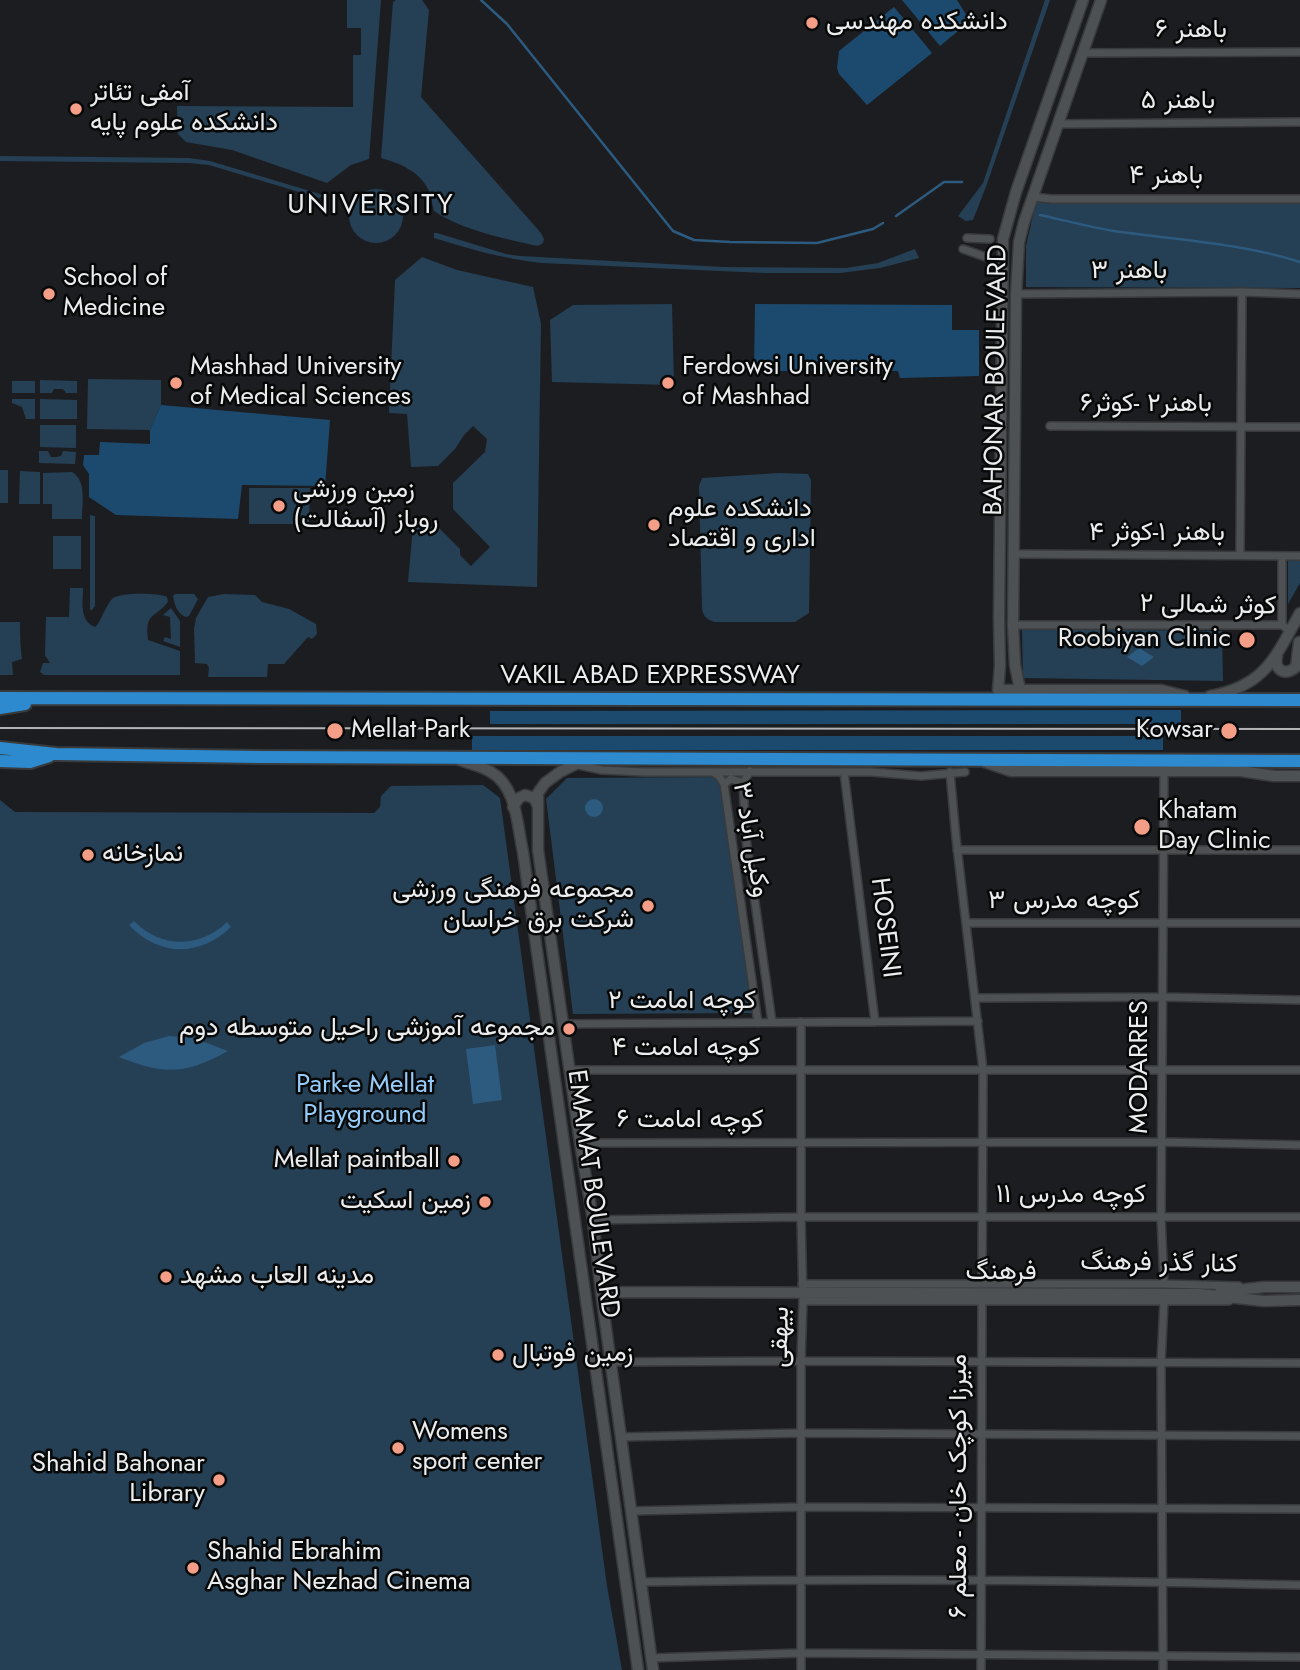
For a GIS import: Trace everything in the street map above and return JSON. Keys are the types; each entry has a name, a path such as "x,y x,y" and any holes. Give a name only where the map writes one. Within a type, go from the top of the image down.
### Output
{"highway":[{"path":"1063,690 1074,699"},
{"path":"0,696 56,698"},
{"name":"VAKIL ABAD EXPRESSWAY","path":"0,708 56,698 1300,700"},
{"path":"0,748 56,754 453,758 1300,761"},
{"path":"0,761 30,761 56,754"}],"street":[{"name":"BAHONAR BOULEVARD","path":"1083,0 1016,192 1003,239 998,690 1020,690 1014,665 1013,625 1016,294 1019,242 1032,197 1101,0"},
{"path":"1078,15 1094,20"},
{"name":"باهنر ۶","path":"1082,53 1300,52"},
{"name":"باهنر ۵","path":"1057,124 1300,122"},
{"name":"باهنر ۴","path":"1032,197 1300,199"},
{"path":"967,238 989,239"},
{"path":"963,249 986,257"},
{"path":"1240,555 1242,292"},
{"name":"باهنر ۳","path":"1016,294 1300,294"},
{"name":"باهنر۲ -کوثر۶","path":"1050,426 1300,427"},
{"path":"1000,512 1014,512"},
{"name":"باهنر ۱-کوثر ۴","path":"1014,554 1300,556"},
{"path":"1282,555 1286,628 1277,656 1276,663 1279,668 1290,671 1296,667 1300,642"},
{"path":"1286,628 1300,614"},
{"name":"کوثر شمالی ۲","path":"1013,625 1286,628"},
{"path":"1020,690 1161,690 1194,699 1236,690 1256,679 1277,656"},
{"path":"1000,667 1006,669 1014,665"},
{"name":"EMAMAT BOULEVARD","path":"453,758 489,771 508,789 523,852 638,1670"},
{"path":"537,804 538,793 545,783 573,764 590,758"},
{"path":"981,760 1011,771 1241,771 1274,776 1300,776"},
{"path":"573,764 602,770 871,772 921,776 965,772"},
{"path":"750,771 743,783 746,839 772,1022"},
{"name":"۳ وکیل آباد","path":"713,772 724,784 743,919"},
{"name":"HOSEINI","path":"844,772 875,1022"},
{"path":"950,772 983,1070 982,1284"},
{"name":"MODARRES","path":"1164,772 1161,1142 1164,1284"},
{"path":"724,784 731,779 743,783"},
{"path":"513,807 519,798 525,795 534,798 537,804"},
{"name":"EMAMAT BOULEVARD","path":"537,804 538,850 593,1220 653,1670"},
{"path":"957,850 1300,850"},
{"path":"757,917 743,919 758,1023"},
{"name":"کوچه مدرس ۳","path":"966,923 1300,923"},
{"path":"975,998 1300,1000"},
{"name":"کوچه امامت ۲","path":"564,1024 978,1021"},
{"name":"بیهقی","path":"801,1022 801,1670"},
{"name":"کوچه امامت ۴","path":"570,1070 1300,1070"},
{"name":"کوچه امامت ۶","path":"580,1143 1300,1144"},
{"name":"کوچه مدرس ۱۱","path":"593,1220 801,1217 1300,1217"},
{"name":"کنار گذر فرهنگ","path":"803,1293 982,1284 1264,1287"},
{"path":"1199,1294 1264,1287 1300,1287"},
{"name":"فرهنگ","path":"601,1292 1199,1294"},
{"name":"کنار گذر فرهنگ","path":"803,1293 982,1302 1264,1301"},
{"path":"1199,1294 1264,1301 1300,1300"},
{"name":"میرزا کوچک خان - معلم ۶","path":"981,1670 982,1302"},
{"path":"1163,1670 1161,1363 1164,1302"},
{"path":"611,1362 1300,1363"},
{"path":"621,1437 801,1433 1300,1436"},
{"path":"631,1511 801,1507 1300,1508"},
{"path":"642,1582 801,1579 1300,1585"},
{"path":"652,1658 801,1653 1300,1657"}],"green space":[{"path":"347,0 381,0 369,159 351,165 327,183 232,150 186,142 178,134 177,106 353,107 353,55 361,55 361,28 347,28"},
{"path":"422,0 429,10 421,97 541,233 544,239 538,246 484,233 445,218 434,211 429,191 419,177 401,165 381,158 393,2"},
{"path":"1045,0 1050,0 987,184 973,220 966,221 958,216 983,183"},
{"path":"0,156 189,158 210,161 322,196 319,198 209,165 0,161"},
{"path":"376,189 395,197 403,216 395,235 376,243 357,235 349,216 357,197"},
{"path":"1036,202 1300,204 1300,288 1026,287 1026,246"},
{"path":"434,233 520,256 723,267 846,268 878,263 915,249 919,258 880,268 840,273 765,273 542,263 474,250 434,238"},
{"path":"422,257 457,270 533,287 541,324 537,587 408,582 413,527 438,527 460,549 460,555 471,566 490,547 453,509 453,483 485,452 487,439 473,426 438,466 411,467 407,414 389,413 395,280"},
{"path":"672,304 674,385 552,382 550,320 573,305"},
{"path":"88,379 161,380 161,405 150,430 87,429"},
{"path":"40,380 77,381 77,393 54,389 52,393 40,393"},
{"path":"12,381 35,381 35,393 12,393"},
{"path":"12,399 35,399 35,419 26,419 22,407 12,403"},
{"path":"40,399 77,400 77,419 40,419"},
{"path":"40,425 76,425 76,448 40,447"},
{"path":"39,451 48,451 51,457 61,456 63,451 76,452 75,464 39,463"},
{"path":"0,470 8,470 8,503 0,503"},
{"path":"20,471 40,472 40,504 19,504"},
{"path":"72,472 82,487 82,519 52,519 52,504 43,504 43,473"},
{"path":"808,474 811,480 809,613 795,622 711,621 704,615 702,608 699,486 702,478"},
{"name":"زمین ورزشی روباز (آسفالت)","path":"249,488 310,488 309,524 249,524"},
{"path":"90,515 95,516 95,606 92,610 90,610"},
{"path":"53,536 81,536 81,569 53,569"},
{"path":"1288,560 1300,561 1300,583 1288,604"},
{"path":"70,588 83,588 84,616 95,627 112,599 116,597 139,594 167,597 168,602 149,620 148,640 180,651 180,675 44,675 40,672 43,663 50,663 45,655 46,617 69,617"},
{"path":"175,594 194,594 198,599 189,616 183,616 175,606"},
{"path":"224,594 255,595 262,602 289,609 316,624 317,634 312,639 308,637 284,664 268,664 267,677 208,677 207,664 195,663 196,618 208,597"},
{"path":"171,608 180,621 180,647 163,641 165,637 171,639 170,617 163,615"},
{"path":"0,622 20,622 22,659 12,662 13,675 0,675"},
{"path":"1022,629 1222,631 1223,681 1023,678"},
{"name":"مجموعه فرهنگی ورزشی شرکت برق خراسان","path":"720,777 752,1013 573,1014 546,799 567,778"},
{"name":"Mellat Park","path":"483,785 500,798 607,1586 622,1670 0,1670 0,800 15,812 374,813 380,807 381,796 391,786"}],"shaded area":[{"path":"902,0 957,0 970,21 940,46"},
{"path":"894,7 932,53 867,105 839,74 839,51"},
{"path":"755,304 952,305 952,330 979,330 979,376 900,378 898,371 754,371"},
{"path":"161,405 330,420 325,486 242,485 238,519 116,515 89,497 89,474 83,465 84,455 99,455 100,442 150,444 150,430"},
{"path":"1139,648 1154,657 1142,666 1127,657"},
{"path":"1181,710 1181,724 490,724 490,711"},
{"path":"472,736 1163,736 1163,750 472,750"},
{"path":"590,799 598,799 603,808 601,815 590,817 585,812 585,804"},
{"path":"134,921 156,936 180,942 204,937 227,922 231,927 206,944 180,949 166,948 141,936 129,925"},
{"path":"169,1036 194,1038 228,1051 199,1065 174,1070 149,1067 119,1057 144,1043"},
{"path":"495,1045 502,1100 473,1104 466,1049"}],"waterway":[{"path":"481,0 507,24 673,231 694,240 817,243 873,229 883,223"},
{"path":"896,216 944,182 962,182"},
{"path":"1040,215 1114,231 1254,250 1300,262"}],"tram line":[{"path":"0,728 1300,729"}],"place":[{"name":"دانشکده مهندسی","path":"812,23"},
{"name":"آمفی تئاتر دانشکده علوم پایه","path":"76,109"},
{"name":"School of Medicine","path":"49,294"},
{"name":"Mashhad University of Medical Sciences","path":"176,383"},
{"name":"Ferdowsi University of Mashhad","path":"668,383"},
{"name":"زمین ورزشی روباز (آسفالت)","path":"279,506"},
{"name":"دانشکده علوم اداری و اقتصاد","path":"654,525"},
{"name":"Roobiyan Clinic","path":"1247,640"},
{"name":"Mellat Park","path":"335,731"},
{"name":"Kowsar","path":"1229,731"},
{"name":"Khatam Day Clinic","path":"1142,827"},
{"name":"نمازخانه","path":"88,855"},
{"name":"مجموعه فرهنگی ورزشی شرکت برق خراسان","path":"648,906"},
{"name":"مجموعه آموزشی راحیل متوسطه دوم","path":"569,1029"},
{"name":"Mellat paintball","path":"454,1161"},
{"name":"زمین اسکیت","path":"485,1202"},
{"name":"مدينه العاب مشهد","path":"166,1277"},
{"name":"زمین فوتبال","path":"498,1355"},
{"name":"Womens sport center","path":"398,1448"},
{"name":"Shahid Bahonar Library","path":"219,1480"},
{"name":"Shahid Ebrahim Asghar Nezhad Cinema","path":"193,1568"}],"district":[{"name":"UNIVERSITY","path":"371,206"}],"park label":[{"name":"Park-e Mellat Playground","path":"365,1101"}]}
